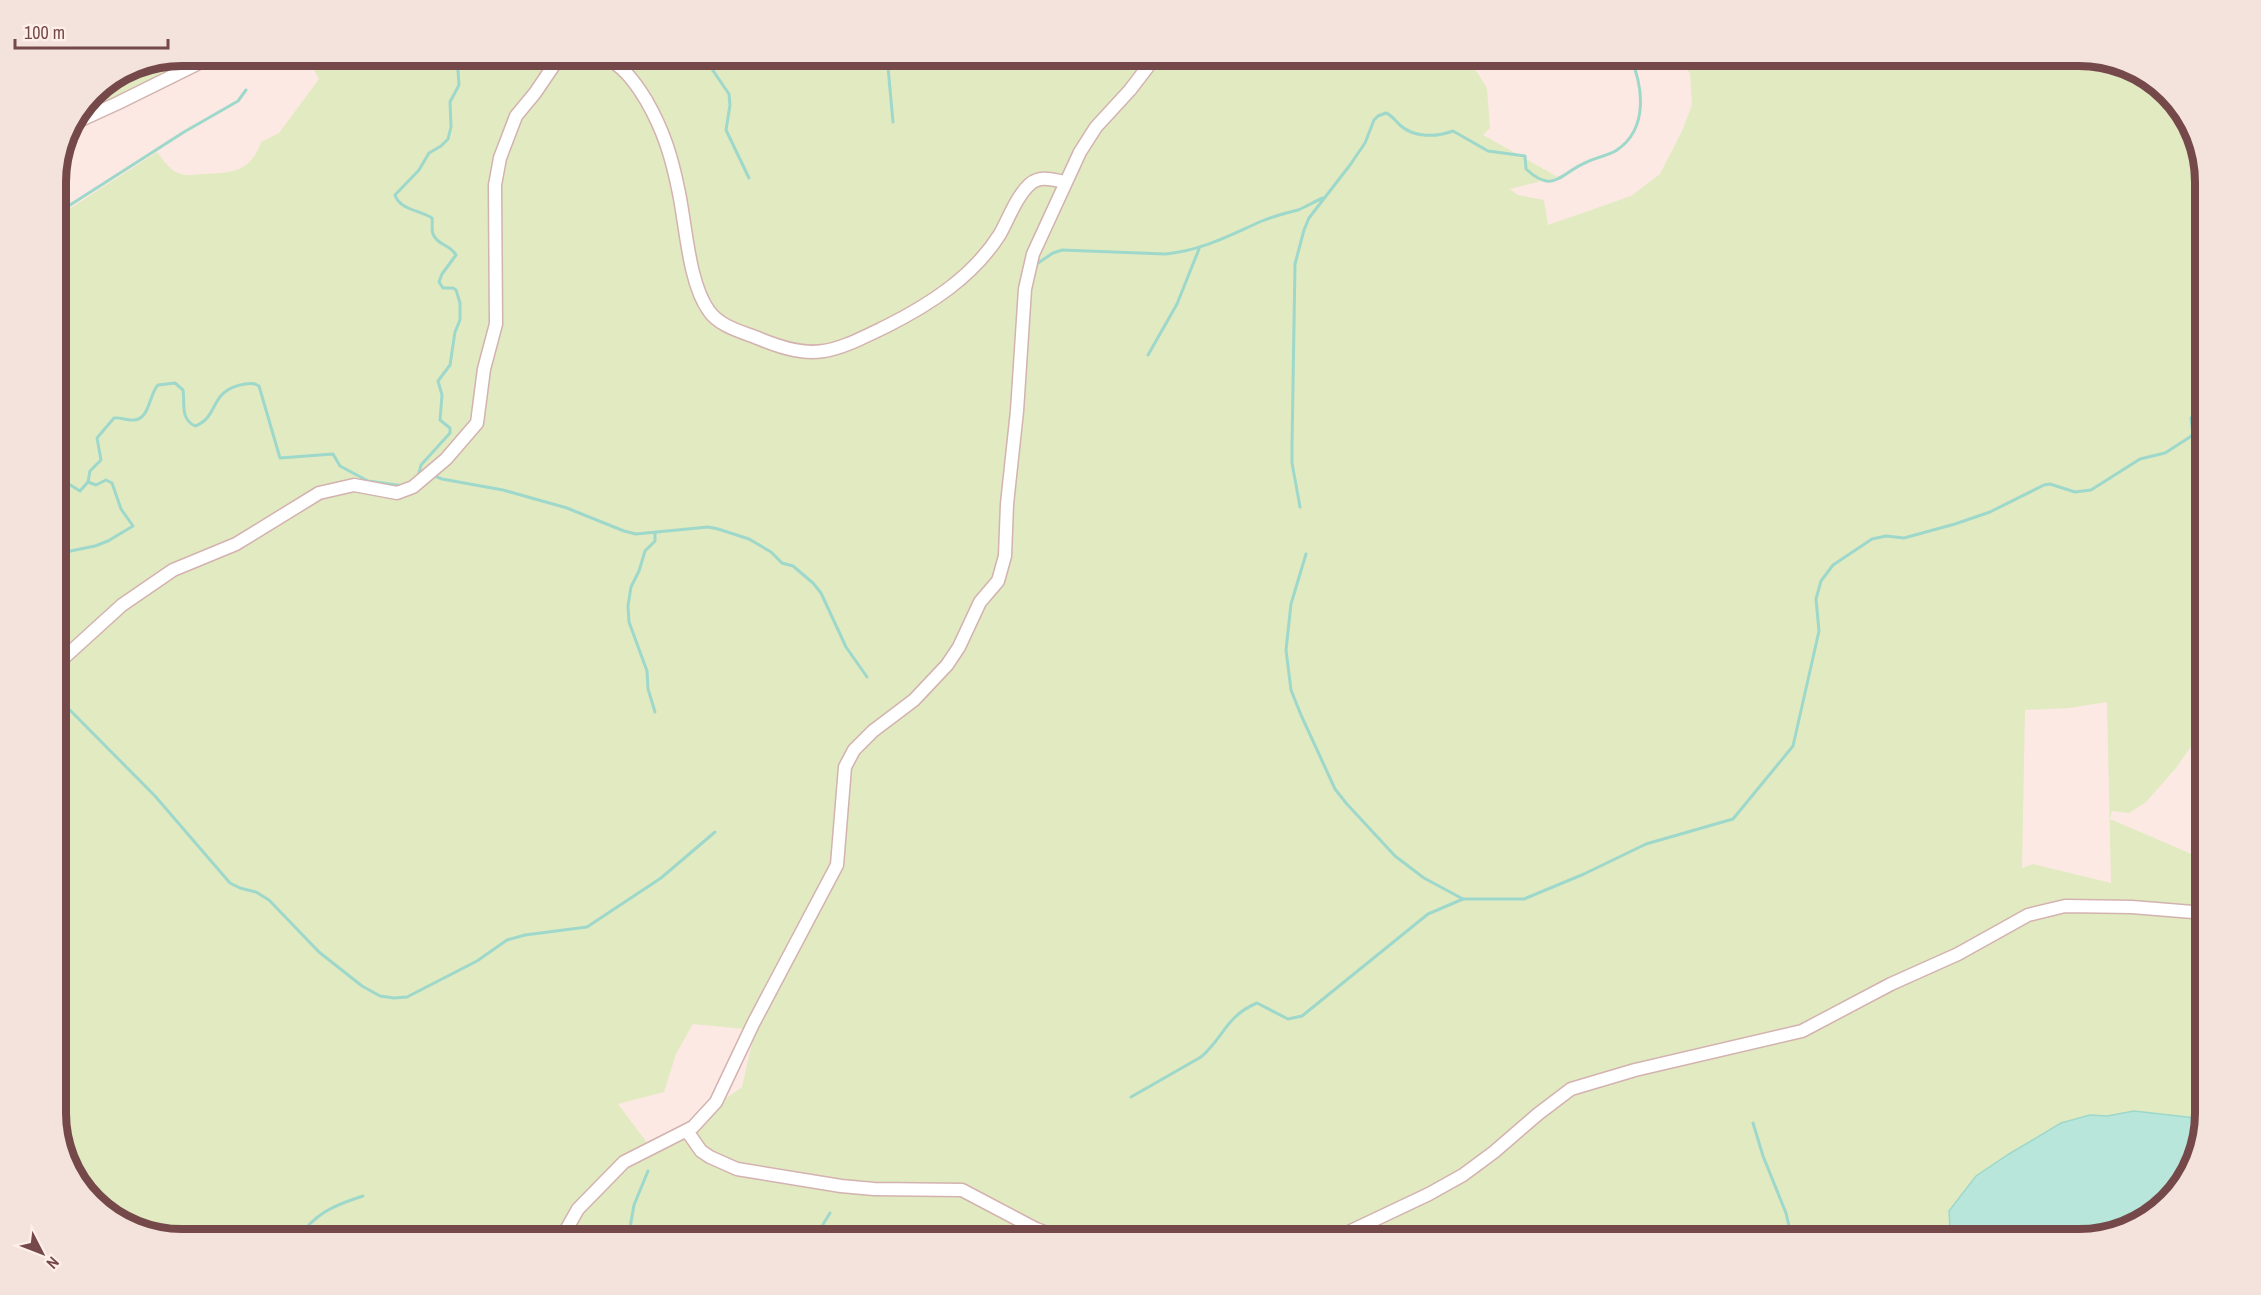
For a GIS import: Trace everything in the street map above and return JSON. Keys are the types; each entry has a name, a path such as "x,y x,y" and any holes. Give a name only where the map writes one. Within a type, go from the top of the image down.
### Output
{"street":[{"path":"86,117 193,66"},
{"path":"66,656 122,605 173,570 236,544 319,493 354,485 397,493 413,487 446,459 477,423 484,369 496,324 495,185 500,158 516,116 553,66"},
{"path":"617,66 637,84 661,125 669,147 680,194 688,252 702,300 710,313 719,321 792,350 812,353 827,351 857,340 925,305 976,265 999,235 1013,208 1031,183 1046,178 1065,182"},
{"path":"567,1229 578,1209 624,1162 687,1131 716,1102 753,1024 837,865 845,767 854,750 873,731 914,700 947,665 959,647 980,602 998,581 1005,556 1007,504 1017,411 1025,289 1033,254 1080,152 1096,127 1148,66"},
{"path":"1369,1229 1464,1175 1571,1089 1635,1070 1802,1031 1891,984 1958,954 2028,915 2065,906 2132,907 2195,912"},
{"path":"687,1131 701,1150 710,1157 737,1168 841,1186 874,1189 962,1190 1034,1229"}],"green space":[{"path":"312,66 1473,66 1487,88 1490,128 1483,135 1558,177 1510,189 1518,195 1544,200 1548,225 1631,196 1660,174 1682,131 1692,105 1690,73 1684,66 2079,66 2109,70 2137,82 2161,100 2175,118 2189,145 2195,175 2195,741 2176,768 2146,802 2129,813 2112,811 2110,819 2195,855 2195,1118 2134,1111 2107,1116 2090,1115 1951,1229 182,1229 152,1225 124,1213 106,1200 86,1177 72,1150 66,1120 66,211 157,152 177,173 193,175 225,173 247,165 261,142 279,133 319,79","holes":["2107,702 2111,883 2033,864 2022,868 2025,710 2069,708","693,1024 755,1030 742,1087 713,1108 685,1136 648,1144 618,1104 664,1092 676,1054"]},
{"path":"167,67 170,82 86,119 100,100 131,78"}],"water":[{"path":"2134,1111 2195,1118 2191,1143 2179,1171 2161,1195 2149,1205 2137,1213 2092,1228 1951,1229 1949,1211 1976,1176 2061,1123 2090,1115 2107,1116"}],"waterway":[{"path":"418,477 421,465 450,433 450,428 440,420 442,395 438,381 450,365 455,332 460,320 460,303 456,290 443,288 439,282 456,255 435,238 432,232 432,218 401,204 395,195 419,170 429,153 448,139 451,127 450,102 459,85 458,66"},
{"path":"710,66 729,94 730,105 726,130 749,178"},
{"path":"888,66 893,122"},
{"path":"1300,507 1292,463 1295,264 1309,218 1365,143 1374,120 1386,113 1413,133 1433,135 1453,131 1488,151 1525,156 1526,169 1536,177 1550,181 1587,162 1610,154 1627,141 1639,118 1640,93 1633,66"},
{"path":"66,208 184,132 238,101 246,90"},
{"path":"1038,263 1062,250 1165,254 1191,250 1266,219 1298,210 1323,198"},
{"path":"1148,355 1177,304 1199,249"},
{"path":"66,483 80,491 88,482 90,471 101,460 97,438 114,418 139,419 146,411 158,385 175,383 183,390 185,415 195,426 203,422 225,392 233,387 251,383 259,386 280,458 333,454 340,466 368,481 404,486"},
{"path":"1131,1097 1201,1057 1238,1014 1257,1003 1288,1019 1302,1016 1428,914 1463,899 1524,899 1584,874 1646,844 1733,819 1793,746 1819,631 1816,599 1821,581 1833,565 1872,539 1886,536 1904,538 1955,524 1990,512 2044,485 2050,484 2075,492 2091,490 2140,459 2165,453 2190,437 2193,434 2191,418 2195,415"},
{"path":"432,475 442,479 503,490 567,508 636,534 708,527 749,539 771,552 782,563 793,566 813,583 821,593 846,647 867,677"},
{"path":"66,552 108,541 133,526 121,509 112,483 106,480 96,485 88,482"},
{"path":"655,533 655,541 645,551 631,587 628,606 629,622 647,671 648,689 655,712"},
{"path":"1306,554 1291,604 1286,650 1291,690 1301,715 1335,789 1346,803 1395,856 1424,878 1463,899"},
{"path":"66,706 155,796 230,883 256,892 269,900 319,952 362,986 380,996 407,997 477,961 507,940 525,935 587,927 661,878 715,832"},
{"path":"1753,1123 1790,1229"},
{"path":"630,1229 634,1205 648,1171"},
{"path":"305,1229 326,1212 342,1203 363,1196"},
{"path":"820,1229 830,1213"},
{"path":"1949,1229 1953,1227"}]}
